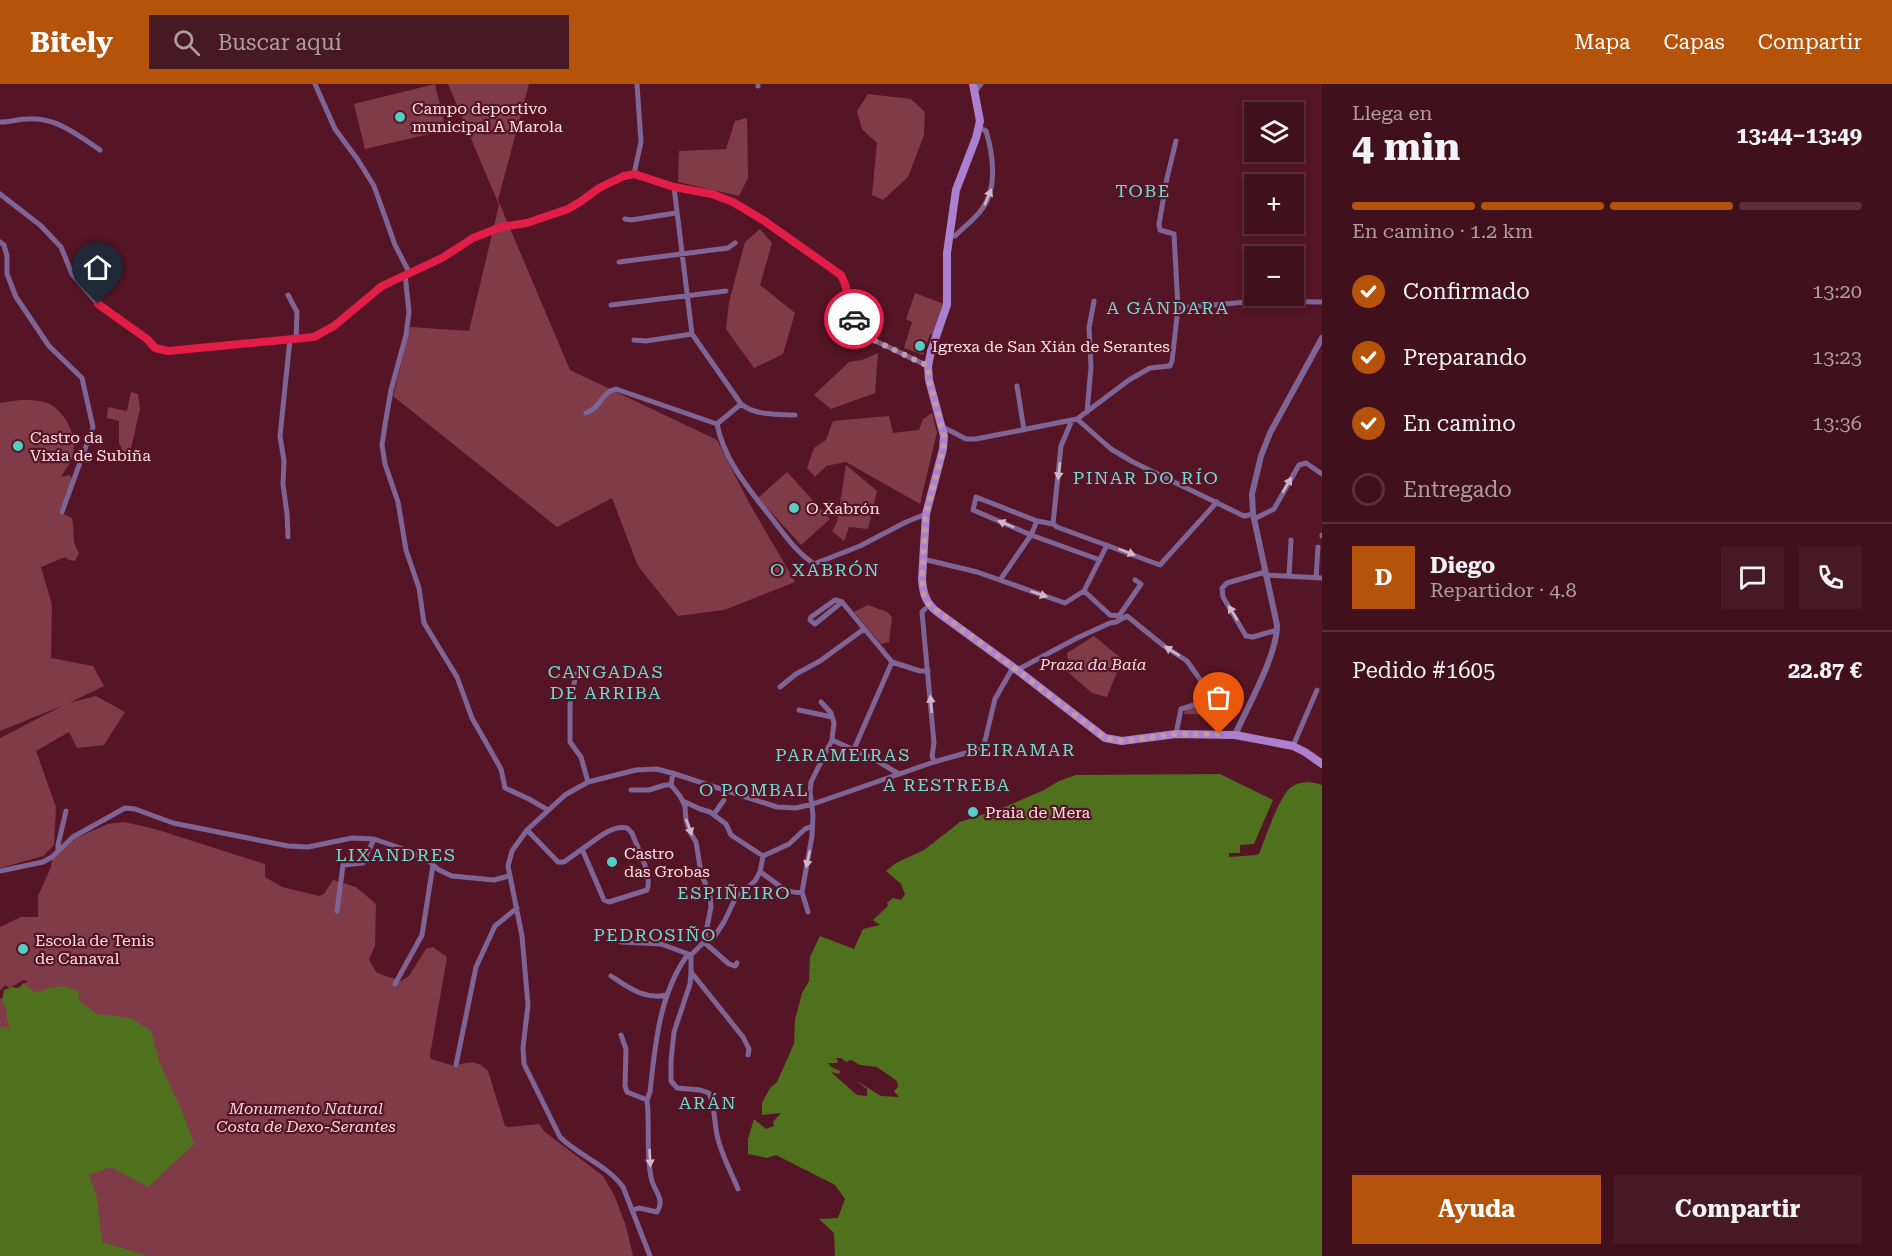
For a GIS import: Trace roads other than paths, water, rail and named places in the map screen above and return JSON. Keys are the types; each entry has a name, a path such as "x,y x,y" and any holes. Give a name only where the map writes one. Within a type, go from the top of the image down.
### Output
{"main road":[{"path":"973,84 980,121 956,190 949,236 947,305 928,366 929,380 944,436 943,450 926,514 922,589 927,605 1017,670 1105,738 1117,741 1176,734 1235,735 1293,746 1322,764"}],"street":[{"path":"315,84 335,129 374,186 407,273 409,312 406,335 391,390 382,445 385,464 398,502 406,550 419,588 424,622 457,677 472,718 501,769 505,788 548,810"},
{"path":"634,174 640,142 637,84"},
{"path":"974,93 981,84"},
{"path":"0,122 30,118 55,123 67,127 100,150"},
{"path":"949,236 955,236 983,208 992,187 993,178 986,131 978,127"},
{"path":"942,426 966,439 976,440 1074,420 1087,413 1129,380 1150,368 1170,366 1178,308 1174,234 1160,230 1159,224 1176,141"},
{"path":"0,194 40,225 61,247 72,274 98,304 147,339 155,348 168,351 314,337 334,326 382,286 442,258 473,238 501,227 527,223 568,209 599,188 624,176 634,174 674,187 712,194 733,202 780,232 841,275 857,329 863,335 928,366"},
{"path":"674,187 692,334 741,404 754,412 795,415"},
{"path":"625,219 676,213"},
{"path":"0,242 4,245 7,256 7,274 16,297 49,346 82,378 93,427 62,512"},
{"path":"619,262 728,248 735,243"},
{"path":"611,305 726,291"},
{"path":"288,295 297,312 280,436 284,461 283,483 288,537"},
{"path":"1087,413 1091,367 1089,328 1094,301"},
{"path":"1178,308 1258,301 1322,302"},
{"path":"634,340 646,341 692,334"},
{"path":"1235,735 1273,651 1277,630 1253,514 1252,494 1261,456 1270,434 1322,338"},
{"path":"1017,386 1024,430"},
{"path":"586,413 595,410 610,391 616,389 717,424"},
{"path":"717,424 741,404"},
{"path":"1074,420 1118,454 1244,516 1274,509 1299,465 1306,463 1322,474"},
{"path":"1053,524 1061,446 1074,420"},
{"path":"717,424 726,451 744,483 800,554 814,564 860,546 926,514"},
{"path":"1100,561 973,510 976,497 1160,565 1217,502"},
{"path":"1000,580 1031,535 1037,521"},
{"path":"1289,576 1292,540"},
{"path":"923,559 977,572 1065,603 1084,591 1107,545"},
{"path":"1277,630 1253,637 1246,636 1223,597 1222,588 1227,583 1265,574 1319,578 1318,547"},
{"path":"1084,591 1110,615 1119,616 1141,584 1135,580"},
{"path":"842,602 814,624 810,620 835,600 842,602 892,662 920,671 928,671"},
{"path":"927,605 922,612 934,762"},
{"path":"650,1256 623,1187 616,1178 568,1146 560,1137 524,1064 523,1048 528,1005 517,908 508,866 512,851 527,830 565,795 588,782 636,770 673,773 777,807 796,808 980,749 984,745 995,699 1011,671 1127,616 1164,646 1187,661 1212,697 1210,700 1182,709 1176,734"},
{"path":"780,687 864,628"},
{"path":"854,749 892,662"},
{"path":"576,674 568,728 570,742 581,757 588,782"},
{"path":"1293,746 1317,690"},
{"path":"808,912 807,902 802,892 809,858 812,826 811,782 832,740 834,723 831,712 820,702"},
{"path":"799,710 832,717"},
{"path":"832,740 888,766 898,774"},
{"path":"673,773 671,785 682,801 690,832 696,842 700,873 710,895 711,907 704,942"},
{"path":"631,789 649,790 671,785"},
{"path":"714,814 724,800"},
{"path":"682,801 714,814 726,824 731,835 763,856"},
{"path":"0,872 43,862 74,837 125,808 135,809 173,823 288,846 308,847 352,838 374,839 412,852 452,876 494,880 509,876"},
{"path":"58,850 66,811"},
{"path":"527,830 558,862 564,862 582,849 611,829 619,826 627,828 632,833 647,874 649,884 647,890 609,902 604,900 582,849"},
{"path":"763,856 789,844 805,829 812,826"},
{"path":"337,910 343,865 363,864 374,839"},
{"path":"633,1210 639,1208 657,1212 661,1204 651,1176 647,1100 659,1025 667,995 686,957 714,937 735,899 755,881 760,872 763,856"},
{"path":"395,984 422,935 433,865"},
{"path":"760,872 789,891 802,892"},
{"path":"456,1065 476,967 495,926 517,908"},
{"path":"621,942 661,944 691,955"},
{"path":"704,942 729,964 735,966 737,963"},
{"path":"691,955 690,984 674,1032 671,1081 677,1088 709,1092 720,1147 738,1189"},
{"path":"691,972 743,1037 748,1048 748,1055"},
{"path":"611,976 640,994 667,995"},
{"path":"621,1035 626,1049 625,1086 627,1092 647,1100"}],"place":[{"name":"Campo deportivo municipal A Marola","path":"400,117"},
{"name":"Igrexa de San Xián de Serantes","path":"920,346"},
{"name":"Castro da Vixía de Subiña","path":"18,446"},
{"name":"O Xabrón","path":"794,508"},
{"name":"Praia de Mera","path":"973,812"},
{"name":"Castro das Grobas","path":"612,862"},
{"name":"Escola de Tenis de Canaval","path":"23,949"}],"district":[{"name":"TOBE","path":"1143,191"},
{"name":"A GÁNDARA","path":"1168,308"},
{"name":"PINAR DO RÍO","path":"1146,478"},
{"name":"O XABRÓN","path":"825,570"},
{"name":"CANGADAS DE ARRIBA","path":"606,682"},
{"name":"BEIRAMAR","path":"1021,750"},
{"name":"PARAMEIRAS","path":"843,755"},
{"name":"A RESTREBA","path":"947,785"},
{"name":"O POMBAL","path":"754,790"},
{"name":"LIXANDRES","path":"396,855"},
{"name":"ESPIÑEIRO","path":"734,893"},
{"name":"PEDROSIÑO","path":"655,935"},
{"name":"ARÁN","path":"708,1103"}],"park label":[{"name":"Praza da Baía","path":"1093,664"},
{"name":"Monumento Natural Costa de Dexo-Serantes","path":"306,1117"}]}
